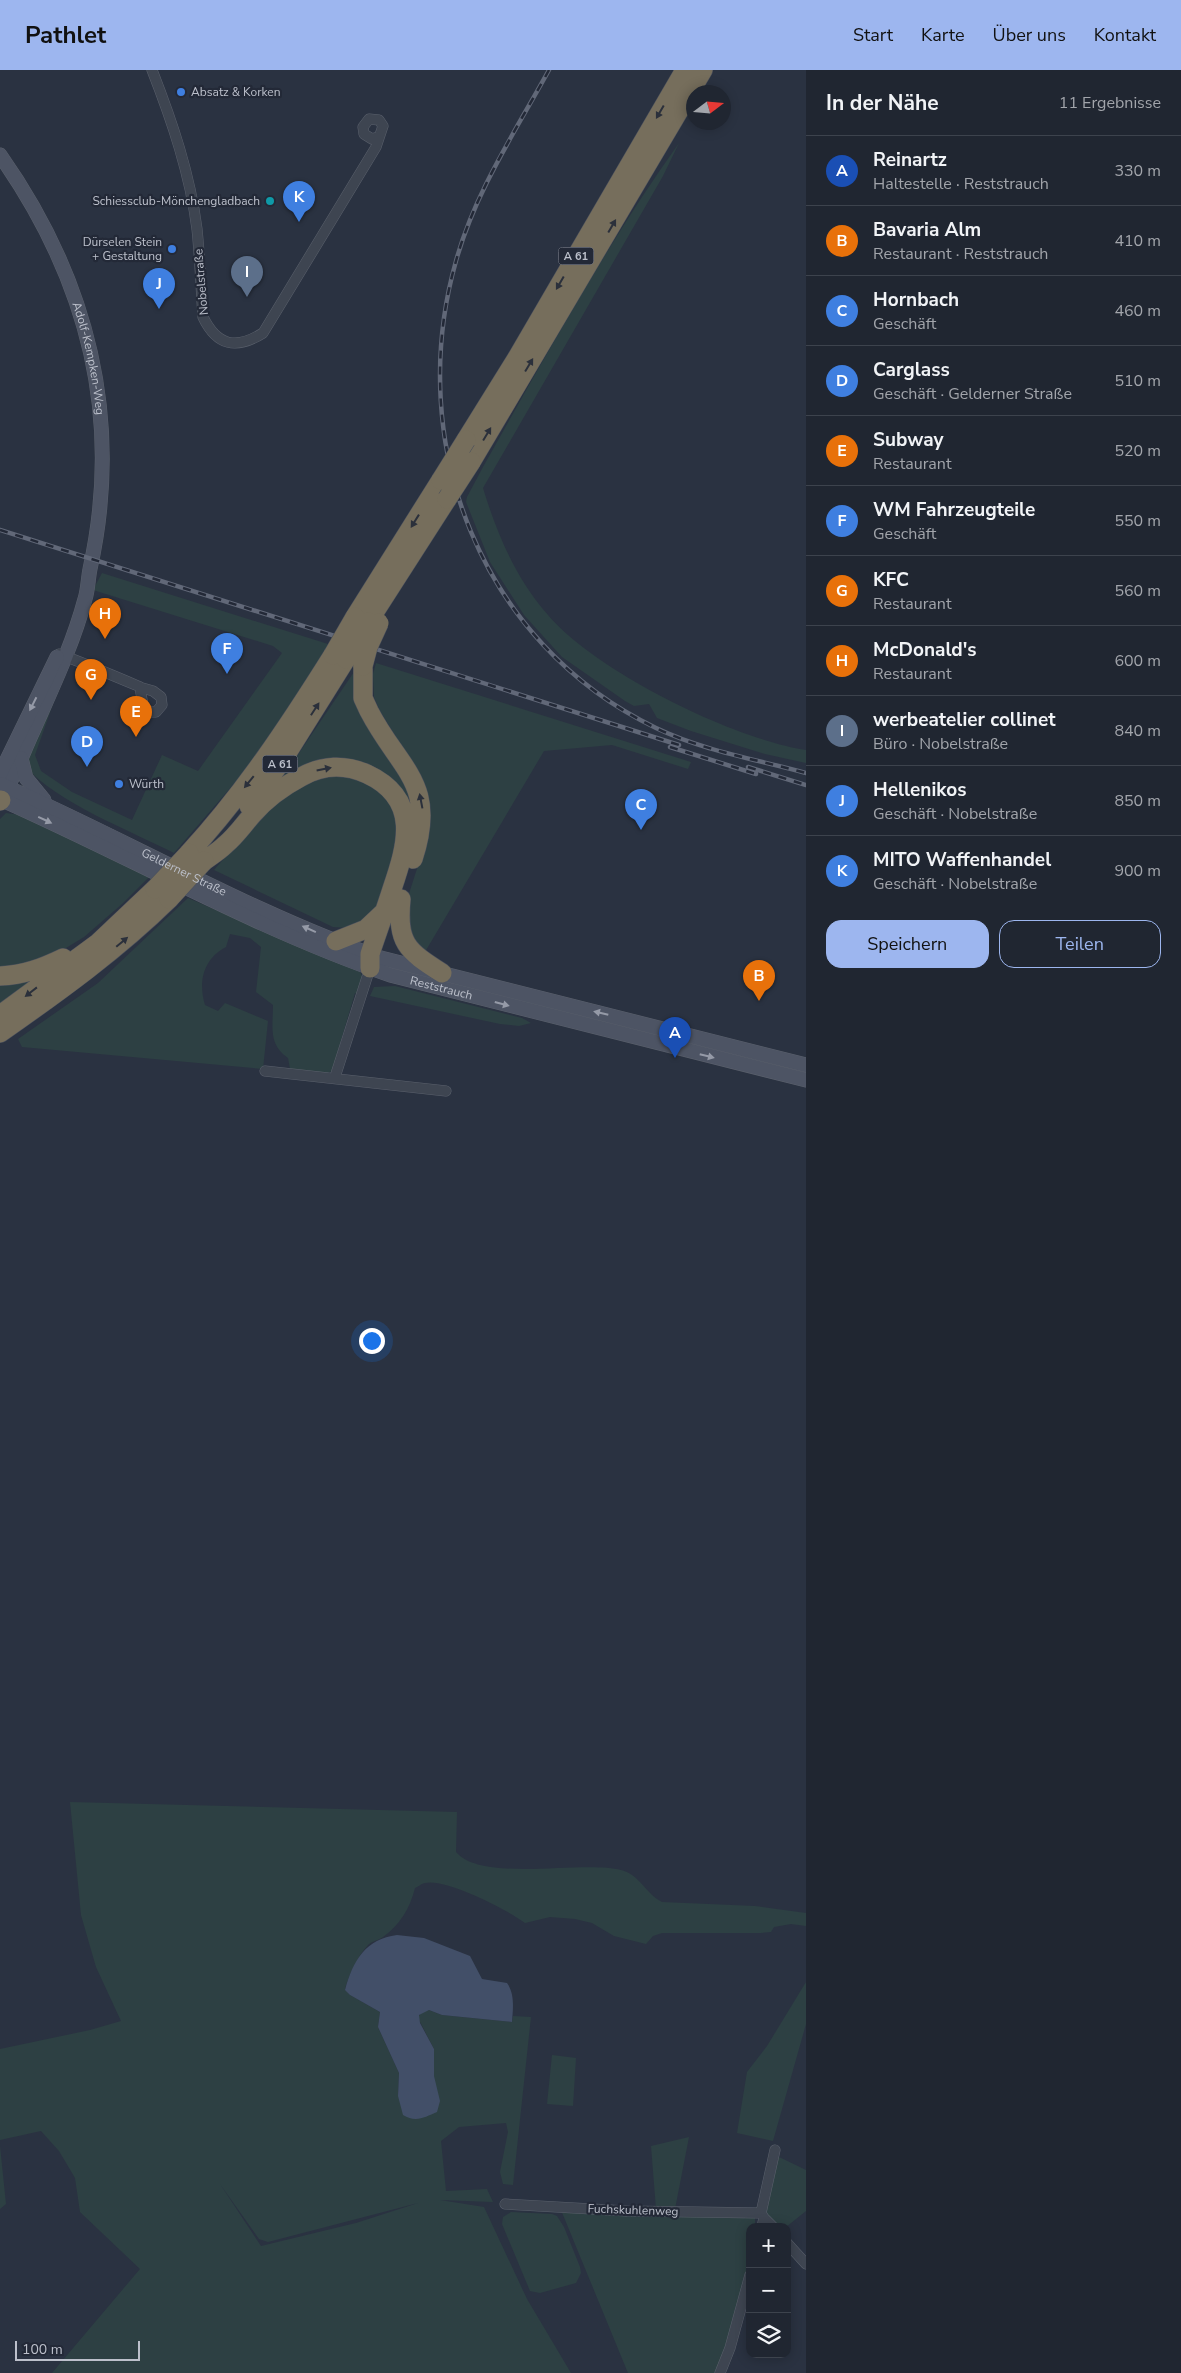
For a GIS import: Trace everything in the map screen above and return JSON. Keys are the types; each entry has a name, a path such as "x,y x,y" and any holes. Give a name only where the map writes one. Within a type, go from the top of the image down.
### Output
{"highway":[{"name":"A 61","path":"0,1032 85,974 142,925 162,894 196,857 287,728 347,660 441,480 685,70"},
{"name":"A 61","path":"367,621 405,566 471,462 703,70"},
{"path":"367,621 368,647 347,660 369,711 389,746 413,780 422,806 416,849 393,905 374,960"},
{"path":"196,857 226,845 254,812 290,783 310,772 343,767 357,770 379,780 402,808 406,823 406,846 393,905 404,942 413,954 442,973"},
{"name":"A 61","path":"0,1015 162,894"},
{"path":"336,941 366,929 393,905"},
{"path":"0,976 35,971 98,942"}],"main road":[{"name":"Adolf-Kempken-Weg","path":"0,155 49,234 74,291 88,339 98,387 103,472 98,536 88,580 63,655 21,758 2,794"},
{"name":"Adolf-Kempken-Weg","path":"0,774 63,655"},
{"path":"21,758 26,778 37,794 51,806"},
{"name":"Gelderner Straße","path":"2,794 51,806 238,897 374,960"},
{"name":"Gelderner Straße","path":"2,794 265,927 320,950 374,960"},
{"name":"Reststrauch","path":"374,960 442,973 806,1065"},
{"name":"Reststrauch","path":"374,960 626,1035 806,1080"}],"street":[{"name":"Nobelstraße","path":"152,70 170,115 187,178 197,228 203,317 208,329 218,339 224,341 246,343 262,333 373,153 378,137"},
{"path":"63,655 139,686"},
{"path":"335,1077 374,960"},
{"path":"626,1035 631,1020"},
{"path":"265,1071 335,1077 446,1091"},
{"path":"762,2219 775,2150"},
{"name":"Fuchskuhlenweg","path":"505,2204 762,2219"},
{"path":"791,2247 806,2264"},
{"path":"720,2373 730,2348 746,2290"}],"shaded area":[{"path":"679,143 663,176 483,488 501,539 517,571 548,615 570,636 598,658 667,699 741,732 806,750 806,763 765,754 691,731 657,718 649,704 634,706 562,657 524,615 490,562 466,502 483,467 601,261"},
{"path":"102,573 328,644 322,658 251,764 174,853 75,804 39,780 26,767 29,748 65,670 35,755 41,771 72,792 132,820 162,755 198,771 282,653 273,646 93,590"},
{"path":"376,663 691,762 688,769 612,745 544,751 425,952 412,944 405,906 424,847 401,745 380,711 374,697 373,674"},
{"path":"354,672 417,802 408,818 363,767 278,784"},
{"path":"348,774 383,792 397,815 399,849 374,918 347,928 333,927 214,870 269,807 312,778"},
{"path":"6,813 28,816 150,876 122,904 84,937 43,962 0,970 0,819"},
{"path":"188,898 360,972 364,980 358,996 355,993 332,1071 327,1073 290,1069 288,1058 274,1041 272,1028 273,1005 256,992 261,947 250,938 230,934 226,947 212,958 204,972 202,988 205,1005 218,1011 225,1003 268,1021 263,1069 22,1047 18,1039 98,983"},
{"path":"62,962 0,1007 0,980"},
{"path":"395,986 522,1018 531,1023 519,1026 500,1024 370,996 374,987"},
{"path":"70,1802 457,1812 456,1852 469,1861 509,1869 582,1867 621,1870 633,1876 662,1902 755,1906 806,1913 806,1926 791,1924 774,1927 771,1932 760,1933 662,1933 653,1936 646,1944 614,1936 592,1923 575,1919 550,1917 525,1923 491,1903 461,1890 447,1885 425,1883 415,1888 407,1909 399,1921 383,1937 369,1944 354,1965 345,1989 350,1995 380,2012 378,2027 399,2073 398,2096 434,2076 434,2049 418,2018 421,2012 429,2010 442,2015 512,2022 513,2016 531,2017 513,2185 503,2184 500,2172 508,2132 506,2123 459,2127 441,2141 446,2191 487,2189 493,2202 440,2200 484,2207 527,2299 571,2373 52,2373 140,2269 80,2212 75,2178 59,2151 41,2131 0,2140 0,2049 90,2030 121,2021 96,1967 81,1915","holes":["220,2184 259,2239 268,2242 418,2203 356,2223 261,2246"]},
{"path":"806,1982 806,2024 773,2141 737,2133 747,2072 767,2046"},
{"path":"552,2055 576,2058 573,2106 547,2104"},
{"path":"689,2137 675,2209 656,2209 651,2146"},
{"path":"0,2146 6,2204 0,2209"},
{"path":"777,2156 806,2170 806,2211 791,2223 775,2223 766,2213"},
{"path":"561,2210 755,2217 755,2223 746,2223 746,2269 740,2302 729,2339 715,2373 628,2373"},
{"path":"511,2212 552,2214 557,2216 564,2227 580,2267 581,2273 576,2283 540,2293 530,2291 502,2224 503,2217"}],"water":[{"path":"397,1935 424,1938 470,1956 482,1979 507,1983 512,1997 512,2022 442,2015 429,2010 419,2015 420,2023 434,2049 434,2076 440,2101 437,2112 416,2119 403,2115 398,2096 399,2073 378,2027 380,2012 350,1995 345,1990 352,1969 362,1953 377,1941"}],"railway":[{"path":"549,70 497,163 474,211 456,261 442,330 441,399 450,467 471,532 502,592 544,645 595,691 656,728 674,736 711,749 806,773"},
{"path":"0,530 679,745"},
{"path":"670,747 756,774"},
{"path":"748,767 806,785"}],"place":[{"name":"Absatz & Korken","path":"181,92"},
{"name":"Schiessclub-Mönchengladbach","path":"270,201"},
{"name":"MITO Waffenhandel","path":"299,222"},
{"name":"Dürselen Stein + Gestaltung","path":"172,249"},
{"name":"werbeatelier collinet","path":"247,297"},
{"name":"Hellenikos","path":"159,309"},
{"name":"McDonald's","path":"105,639"},
{"name":"WM Fahrzeugteile","path":"227,674"},
{"name":"KFC","path":"91,700"},
{"name":"Subway","path":"136,737"},
{"name":"Carglass","path":"87,767"},
{"name":"Würth","path":"119,784"},
{"name":"Hornbach","path":"641,830"},
{"name":"Bavaria Alm","path":"759,1001"},
{"name":"Reinartz","path":"675,1058"}]}
